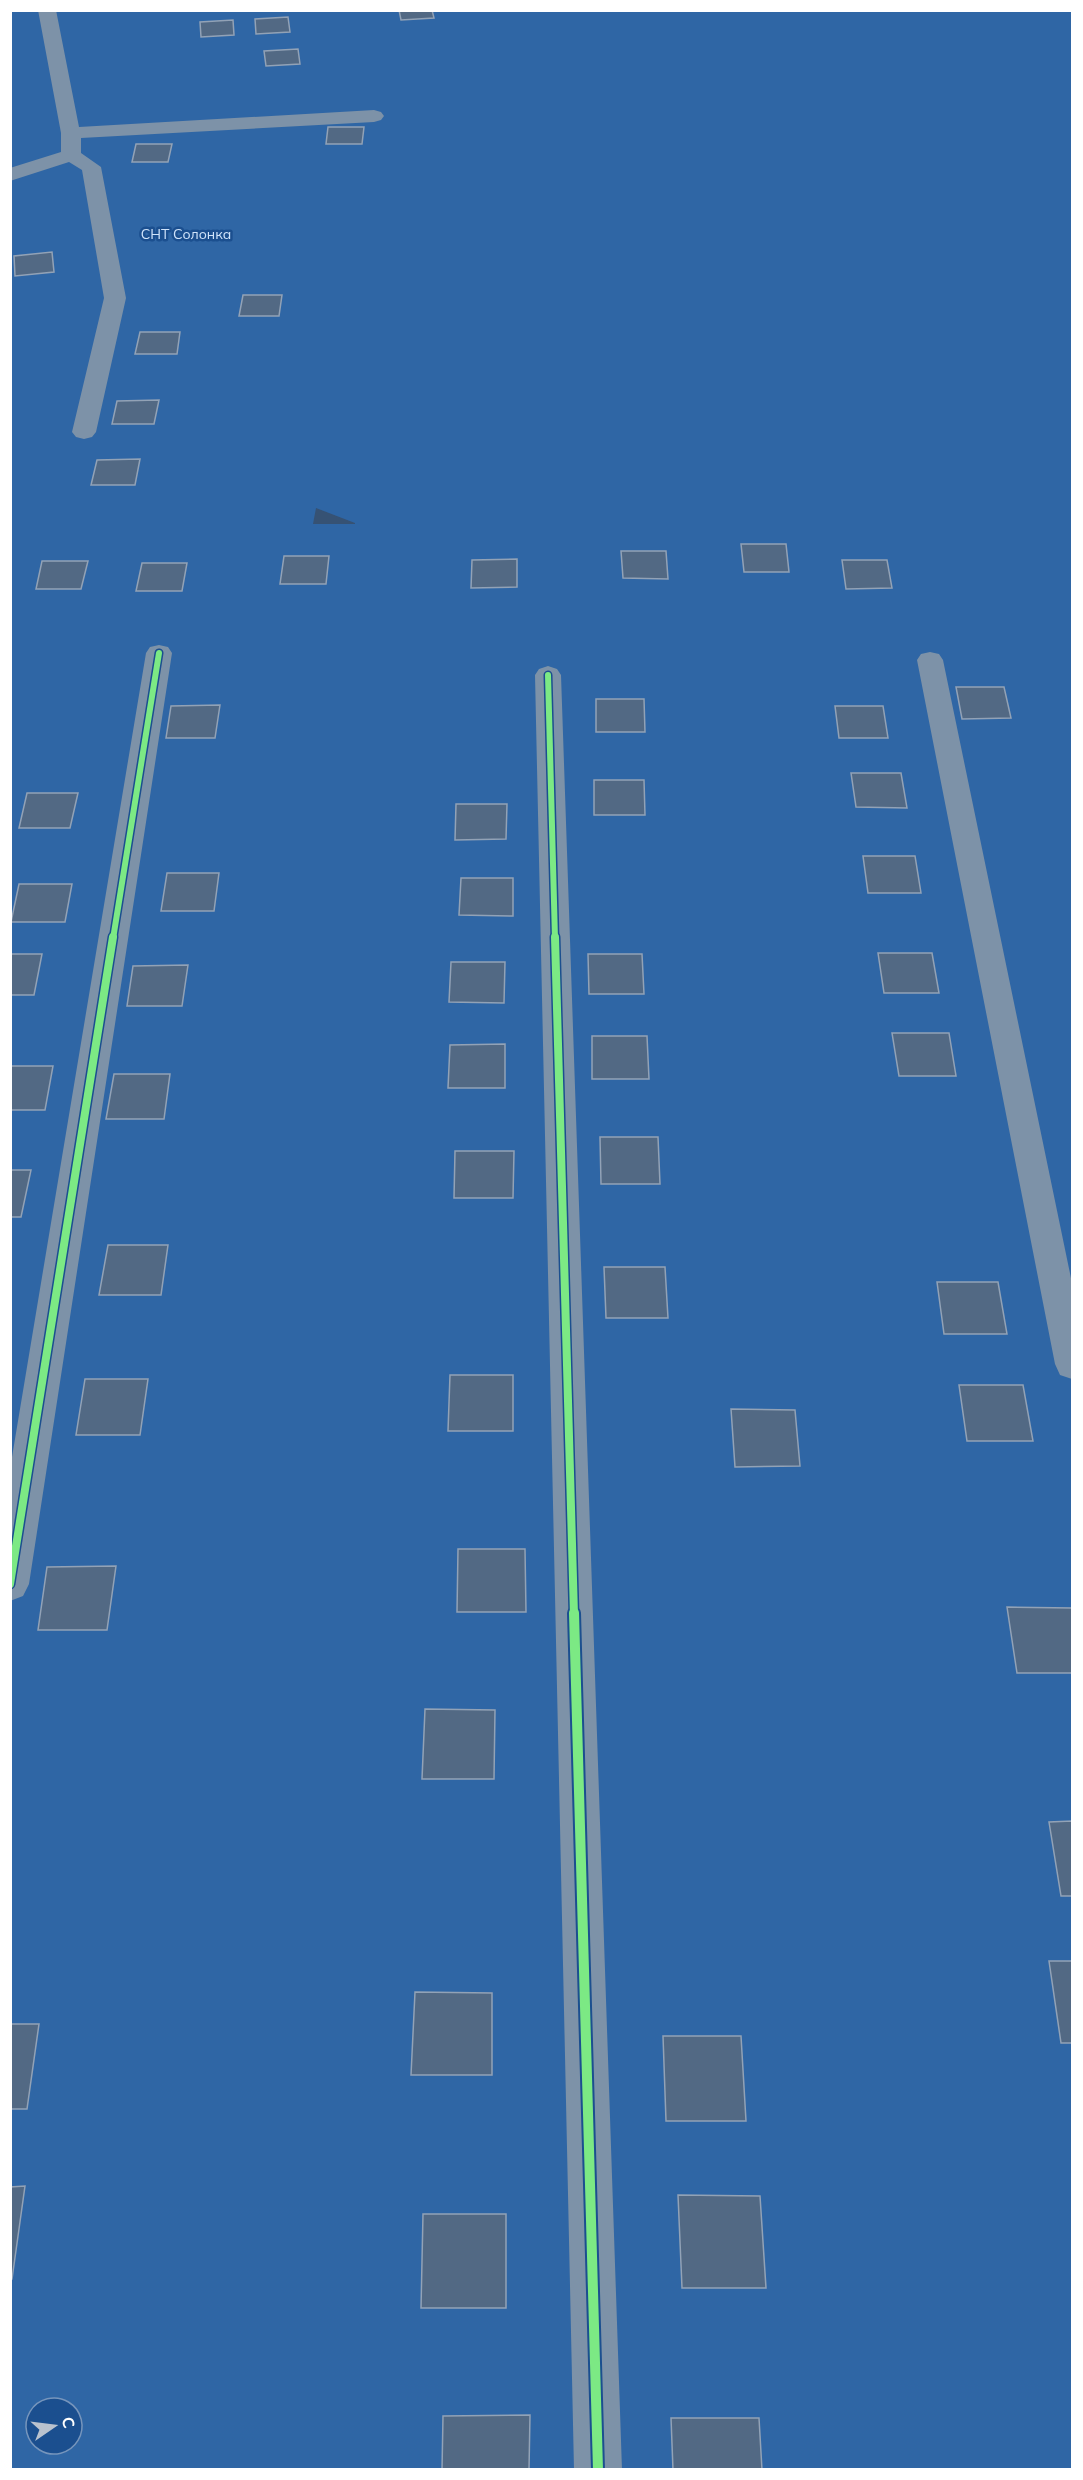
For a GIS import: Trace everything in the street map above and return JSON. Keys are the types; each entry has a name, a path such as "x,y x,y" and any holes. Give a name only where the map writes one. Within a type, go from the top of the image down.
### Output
{"street":[{"path":"66,10 47,11 71,134 71,155"},
{"path":"71,134 374,116"},
{"path":"10,175 71,155 91,166 115,298 84,432"},
{"path":"10,1584 159,653"},
{"path":"930,660 1072,1364"},
{"path":"548,675 598,2469"}],"green space":[{"name":"СНТ Солонка","path":"11,11 1072,11 1072,2469 11,2469","holes":["316,508 355,524 313,524"]}],"building":[{"path":"399,10 432,10 434,18 401,20"},
{"path":"288,17 290,32 256,34 255,19"},
{"path":"233,20 234,35 201,37 200,22"},
{"path":"298,49 300,64 266,66 264,51"},
{"path":"328,127 364,127 362,144 326,144"},
{"path":"136,144 172,144 168,162 132,162"},
{"path":"52,252 54,272 15,276 14,256"},
{"path":"243,295 282,295 279,316 239,316"},
{"path":"140,332 180,332 177,354 135,354"},
{"path":"159,400 154,424 112,424 117,401"},
{"path":"140,459 135,485 91,485 97,460"},
{"path":"741,544 786,544 789,572 744,572"},
{"path":"621,551 666,551 668,579 623,578"},
{"path":"284,556 329,556 326,584 280,584"},
{"path":"517,559 517,587 471,588 472,560"},
{"path":"842,560 887,560 892,588 846,589"},
{"path":"42,561 88,561 81,589 36,589"},
{"path":"142,563 187,563 182,591 136,591"},
{"path":"956,687 1004,687 1011,718 962,719"},
{"path":"596,699 644,699 645,732 596,732"},
{"path":"220,705 215,738 166,738 171,706"},
{"path":"835,706 883,706 888,738 839,738"},
{"path":"851,773 901,773 907,808 856,807"},
{"path":"594,780 644,780 645,815 594,815"},
{"path":"27,793 78,793 70,828 19,828"},
{"path":"456,804 507,804 506,839 455,840"},
{"path":"863,856 915,856 921,893 868,893"},
{"path":"167,873 219,873 214,911 161,911"},
{"path":"461,878 513,878 513,916 459,915"},
{"path":"19,884 72,884 65,922 11,922"},
{"path":"878,953 932,953 939,993 884,993"},
{"path":"10,954 42,954 34,995 10,995"},
{"path":"588,954 642,954 644,994 589,994"},
{"path":"451,962 505,962 504,1003 449,1002"},
{"path":"188,965 182,1006 127,1006 133,966"},
{"path":"892,1033 949,1033 956,1076 899,1076"},
{"path":"592,1036 647,1036 649,1079 592,1079"},
{"path":"505,1044 505,1088 448,1088 450,1045"},
{"path":"10,1066 53,1066 45,1110 10,1110"},
{"path":"114,1074 170,1074 164,1119 106,1119"},
{"path":"600,1137 658,1137 660,1184 601,1184"},
{"path":"455,1151 514,1151 513,1198 454,1198"},
{"path":"10,1170 31,1170 21,1217 10,1217"},
{"path":"108,1245 168,1245 161,1295 99,1295"},
{"path":"604,1267 665,1267 668,1318 606,1318"},
{"path":"937,1282 998,1282 1007,1334 944,1334"},
{"path":"450,1375 513,1375 513,1431 448,1431"},
{"path":"85,1379 148,1379 140,1435 76,1435"},
{"path":"959,1385 1023,1385 1033,1441 967,1441"},
{"path":"731,1409 795,1410 800,1466 735,1467"},
{"path":"458,1549 525,1549 526,1612 457,1612"},
{"path":"116,1566 107,1630 38,1630 47,1567"},
{"path":"1007,1607 1072,1608 1072,1673 1017,1673"},
{"path":"425,1709 495,1710 494,1779 422,1779"},
{"path":"1072,1821 1072,1896 1061,1896 1049,1822"},
{"path":"1049,1961 1072,1961 1072,2043 1061,2043"},
{"path":"415,1992 492,1993 492,2075 411,2075"},
{"path":"10,2024 39,2024 27,2109 10,2109"},
{"path":"663,2036 741,2036 746,2121 666,2121"},
{"path":"25,2186 12,2279 10,2279 10,2187"},
{"path":"678,2195 760,2196 766,2288 682,2288"},
{"path":"423,2214 506,2214 506,2308 421,2308"},
{"path":"530,2415 529,2470 442,2470 443,2416"},
{"path":"671,2418 759,2418 762,2470 673,2470"}],"cycle path":[{"path":"10,1584 159,653"},
{"path":"548,675 598,2470"}]}
